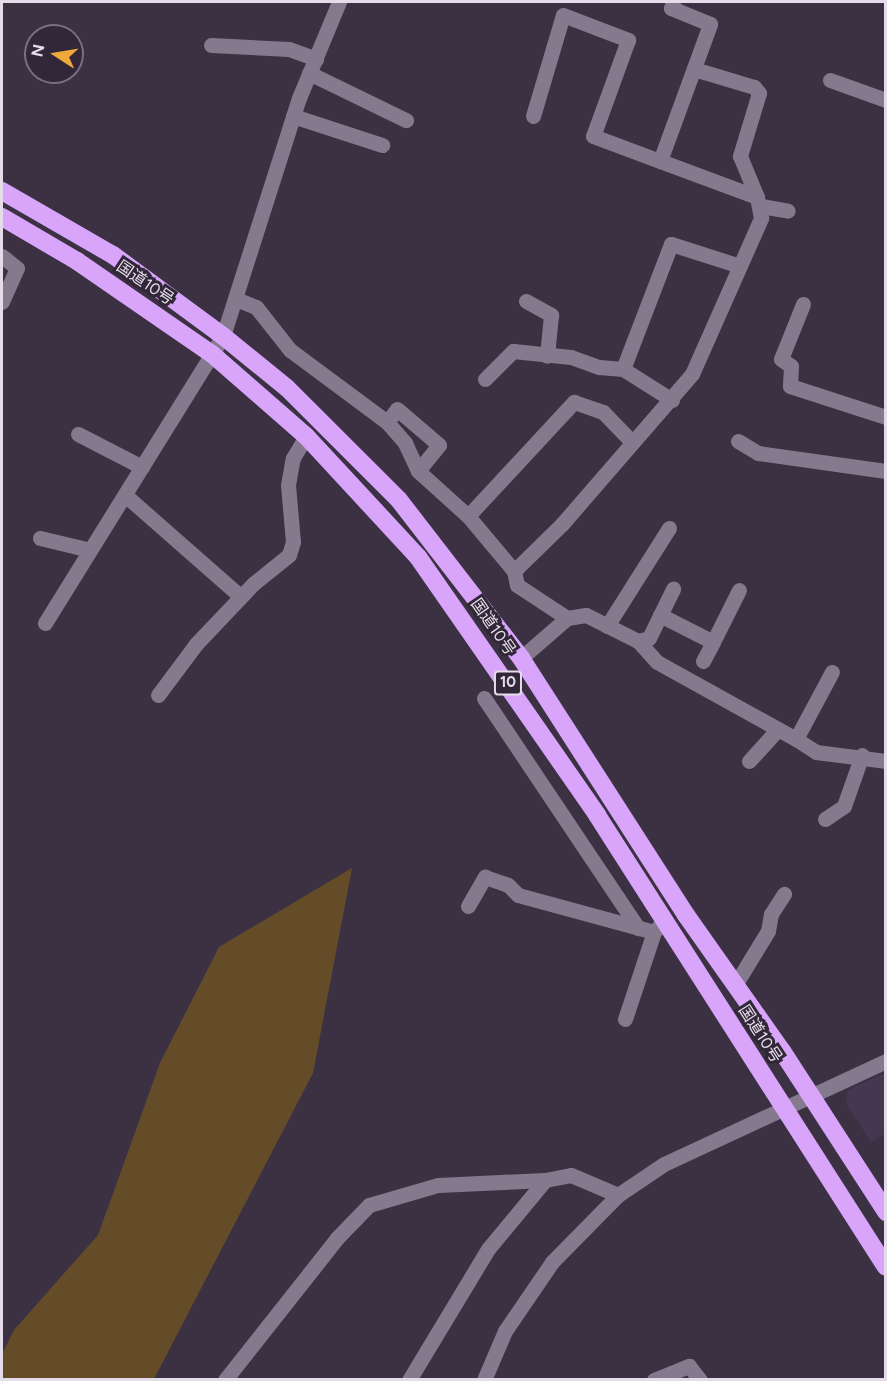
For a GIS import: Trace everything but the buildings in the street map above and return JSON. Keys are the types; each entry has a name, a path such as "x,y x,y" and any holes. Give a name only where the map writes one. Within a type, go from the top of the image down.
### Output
{"highway":[{"name":"国道10号","path":"2,191 114,255 224,336 288,388 399,500 521,658 686,915 782,1051 809,1098 885,1212"},
{"name":"国道10号","path":"2,217 77,261 212,354 306,436 424,566 526,708 659,927 784,1109 885,1267"}],"street":[{"path":"45,623 224,336 293,116 339,2"},
{"path":"660,161 710,24 671,8 673,2"},
{"path":"533,116 564,8 628,40 593,136 759,202 788,211"},
{"path":"211,45 289,49 312,66 406,120"},
{"path":"514,571 562,524 630,440 672,400 692,374 761,218 759,202 740,156 759,93 754,87 694,69"},
{"path":"830,80 885,100"},
{"path":"293,116 382,146"},
{"path":"623,369 671,244 740,266"},
{"path":"2,256 17,268 2,302"},
{"path":"236,299 256,308 290,350 387,422 405,443 418,471 468,516 514,571 517,585 567,618"},
{"path":"526,301 551,315 547,357"},
{"path":"803,304 781,359 791,366 790,386 885,417"},
{"path":"485,379 513,351 547,357 571,357 599,367 623,369 672,400"},
{"path":"468,516 574,402 603,412 630,440"},
{"path":"387,422 397,410 439,445 418,471"},
{"path":"78,434 142,467"},
{"path":"158,695 196,644 241,597 289,555 292,542 288,485 293,458 306,436"},
{"path":"738,441 758,453 885,471"},
{"path":"125,495 241,597"},
{"path":"607,626 669,528"},
{"path":"40,538 90,550"},
{"path":"638,641 649,638 673,589"},
{"path":"703,661 739,590"},
{"path":"521,658 567,618 586,615 638,641 657,662 816,752 862,755 885,761"},
{"path":"660,615 713,642"},
{"path":"796,739 832,672"},
{"path":"484,698 638,928"},
{"path":"749,761 778,729"},
{"path":"825,819 844,806 862,755"},
{"path":"468,906 485,877 508,885 518,895 638,928 659,927 625,1019"},
{"path":"735,985 768,931 771,914 784,894"},
{"path":"484,1380 505,1331 552,1262 618,1195 664,1164 885,1061"},
{"path":"225,1380 337,1238 369,1205 438,1185 545,1180 571,1175 618,1195"},
{"path":"409,1380 488,1249 545,1180"},
{"path":"654,1380 689,1366 700,1380"}],"shaded area":[{"path":"352,868 313,1073 154,1379 2,1379 2,1354 14,1330 98,1235 160,1063 219,947"},
{"path":"885,1073 885,1134 871,1142 846,1104 848,1090"}]}
